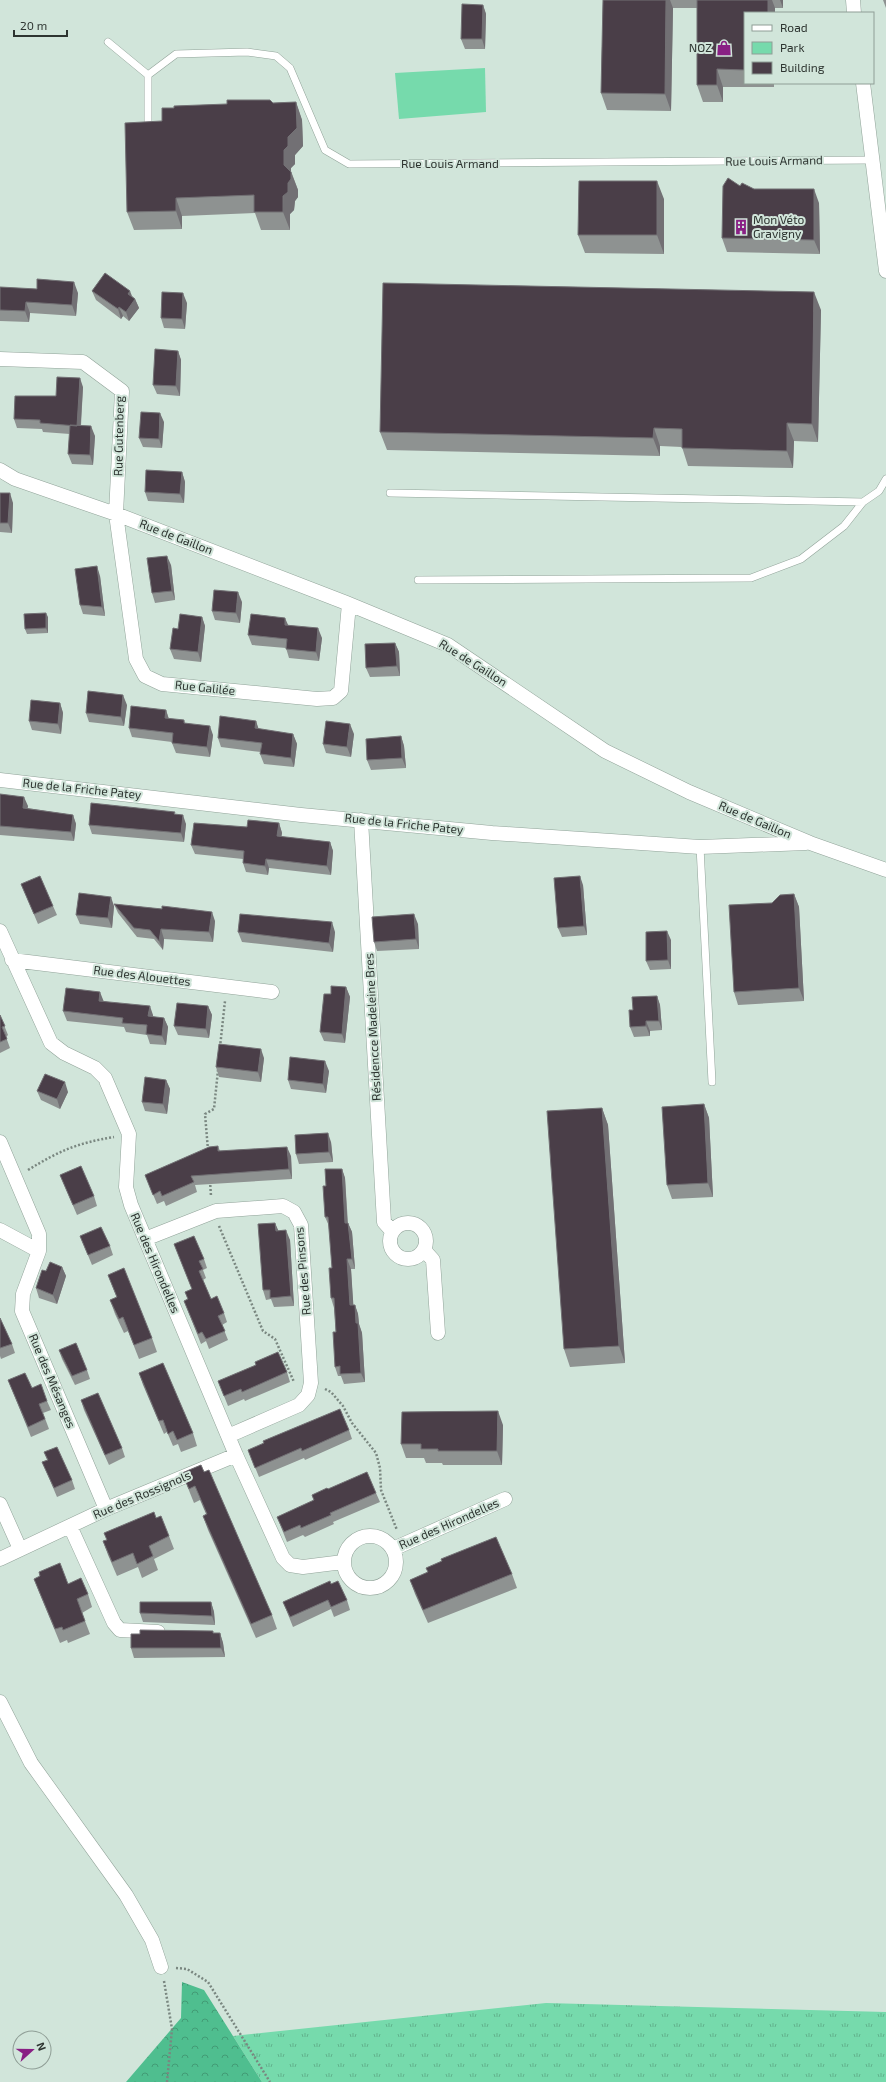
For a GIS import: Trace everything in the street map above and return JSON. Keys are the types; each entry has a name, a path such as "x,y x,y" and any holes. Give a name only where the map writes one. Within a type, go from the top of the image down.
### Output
{"street":[{"path":"853,0 854,12"},
{"path":"863,84 886,271"},
{"name":"Rue Gutenberg","path":"0,359 84,362 122,391 116,514"},
{"name":"Rue de Gaillon","path":"0,470 15,479 116,514 349,604 448,645 605,751 689,792 810,843 886,870"},
{"name":"Rue Galilée","path":"116,514 136,659 145,676 162,684 317,699 333,698 341,691 349,604"},
{"name":"Rue de la Friche Patey","path":"0,780 301,815 492,833 700,847 810,843"},
{"name":"Résidencce Madeleine Bres","path":"361,820 384,1222 392,1231 390,1246 394,1253 400,1258 414,1259 424,1250"},
{"name":"Rue des Hirondelles","path":"0,931 51,1043 64,1053 95,1068 105,1078 129,1134 126,1187 131,1205 236,1455 283,1558 290,1565 303,1567 343,1562"},
{"name":"Rue des Alouettes","path":"12,960 272,992"},
{"name":"Rue des Mésanges","path":"0,1142 39,1234 39,1251 23,1294 22,1311 106,1509"},
{"name":"Rue des Pinsons","path":"145,1239 216,1211 282,1206 294,1212 301,1225 311,1383 308,1395 299,1405 228,1436"},
{"path":"392,1231 404,1223 418,1226 426,1236 424,1250 433,1260 438,1333"},
{"path":"0,1230 39,1251"},
{"name":"Rue des Rossignols","path":"0,1559 106,1509 236,1455"},
{"name":"Rue des Hirondelles","path":"398,1547 395,1572 389,1581 380,1587 370,1589 360,1587 351,1581 345,1572 343,1562 345,1552 351,1543 360,1538 370,1535 380,1537 398,1547 505,1499"},
{"path":"0,1504 20,1549"},
{"path":"70,1526 114,1623 120,1630 174,1632"},
{"path":"0,1702 31,1763 126,1895 152,1940 161,1967"}],"lane":[{"path":"108,42 148,75 148,127"},
{"name":"Rue Louis Armand","path":"148,75 176,54 247,52 276,56 290,68 325,150 350,164 873,160"},
{"path":"418,580 751,578 802,559 844,526 862,502 879,491 886,479"},
{"path":"390,493 862,502"},
{"path":"700,847 712,1082"}],"path":[{"path":"220,1055 227,986"},
{"path":"208,1151 205,1114 214,1109 219,1063"},
{"path":"15,1177 70,1147 88,1141 129,1134"},
{"path":"209,1174 211,1196 216,1211 217,1222 264,1331 275,1339 295,1383 311,1383 331,1392 343,1406 352,1423 376,1453 380,1468 381,1490 398,1547"},
{"path":"167,2082 172,2029 161,1967 187,1969 208,1982 270,2082"}],"green space":[{"path":"485,68 486,112 399,119 395,73"},
{"path":"182,1982 204,1990 262,2082 126,2082 181,2018"},
{"path":"546,2003 886,2012 886,2082 262,2082 233,2036"}],"building":[{"path":"603,0 666,0 665,94 601,93"},
{"name":"NOZ","path":"697,0 768,0 768,12 744,12 744,70 717,69 717,85 697,85"},
{"path":"462,4 483,5 482,39 461,39"},
{"path":"227,100 270,100 273,103 296,102 297,128 288,137 288,146 284,150 284,165 291,172 291,179 288,183 288,192 283,196 283,212 254,212 254,195 176,198 176,211 127,212 125,123 162,121 162,108 174,108 174,106 227,104"},
{"path":"728,178 740,186 742,183 754,189 814,189 814,240 722,238 723,186"},
{"path":"579,181 657,181 657,235 578,235"},
{"path":"105,273 130,291 128,294 135,299 126,312 119,307 118,309 92,291"},
{"path":"37,279 74,282 72,305 26,302 25,311 0,310 0,287 37,289"},
{"path":"383,283 814,292 812,424 787,423 787,451 682,448 682,429 654,428 653,438 380,432"},
{"path":"162,292 183,293 182,319 161,318"},
{"path":"155,349 178,351 176,386 153,385"},
{"path":"57,377 80,378 77,426 40,423 40,420 14,419 15,396 56,396"},
{"path":"141,412 160,413 159,439 139,438"},
{"path":"70,425 91,426 90,455 68,454"},
{"path":"146,470 182,472 180,494 145,492"},
{"path":"0,493 10,493 8,523 0,523"},
{"path":"167,556 172,591 152,593 147,558"},
{"path":"97,566 102,607 80,605 75,569"},
{"path":"214,590 238,592 236,613 212,611"},
{"path":"46,613 46,628 25,629 24,614"},
{"path":"180,614 202,617 198,652 170,649 173,628 178,629"},
{"path":"251,614 285,618 285,625 318,628 316,652 286,649 287,639 248,635"},
{"path":"395,643 397,666 366,668 365,644"},
{"path":"88,691 123,695 121,717 86,713"},
{"path":"31,700 60,703 58,724 29,721"},
{"path":"131,706 166,710 165,718 184,720 184,723 210,726 207,747 172,743 173,733 129,728"},
{"path":"220,716 256,721 255,728 293,734 291,758 260,754 262,743 218,738"},
{"path":"326,721 350,724 347,747 323,744"},
{"path":"401,736 402,758 367,760 366,739"},
{"path":"0,794 24,797 23,808 73,815 71,832 0,826"},
{"path":"91,803 175,812 174,814 183,815 181,833 89,825"},
{"path":"248,820 279,823 277,836 330,842 327,866 266,859 265,866 243,863 244,851 191,845 194,823 247,827"},
{"path":"40,876 53,906 34,914 21,884"},
{"path":"580,876 584,926 558,928 554,878"},
{"path":"79,893 111,897 108,918 76,915"},
{"path":"794,894 799,988 734,992 729,905 772,903 780,895"},
{"path":"114,904 162,909 162,906 212,912 209,932 161,929 159,941 150,930 134,928"},
{"path":"240,914 332,922 329,943 238,932"},
{"path":"414,914 416,939 374,942 372,917"},
{"path":"667,931 668,960 646,961 646,932"},
{"path":"331,986 346,987 342,1034 320,1032 324,994 331,994"},
{"path":"66,988 100,992 99,1001 150,1006 148,1016 164,1018 162,1036 146,1034 147,1025 122,1023 123,1018 63,1011"},
{"path":"657,996 659,1021 646,1021 646,1026 630,1027 629,1010 633,1010 632,997"},
{"path":"177,1003 208,1006 206,1029 174,1026"},
{"path":"0,1015 5,1026 2,1027 7,1039 0,1042"},
{"path":"219,1044 261,1049 258,1072 216,1067"},
{"path":"290,1057 325,1061 323,1084 288,1080"},
{"path":"45,1074 65,1082 57,1099 37,1091"},
{"path":"145,1077 166,1080 163,1104 142,1102"},
{"path":"704,1104 708,1183 667,1185 662,1107"},
{"path":"602,1108 619,1346 564,1349 547,1111"},
{"path":"328,1133 329,1152 296,1154 295,1135"},
{"path":"218,1146 218,1151 287,1147 289,1169 191,1176 194,1182 162,1196 160,1191 153,1195 145,1175 209,1147"},
{"path":"81,1166 94,1196 73,1205 60,1175"},
{"path":"325,1169 342,1169 345,1223 348,1223 352,1259 347,1259 350,1305 355,1305 356,1323 358,1323 361,1373 340,1374 340,1366 335,1367 333,1332 336,1332 334,1298 331,1298 329,1268 332,1268 328,1217 325,1217 323,1186 326,1186"},
{"path":"275,1223 276,1231 286,1230 291,1296 270,1298 270,1290 263,1290 258,1224"},
{"path":"101,1227 110,1246 88,1255 80,1236"},
{"path":"194,1236 204,1259 199,1261 203,1269 199,1271 211,1299 217,1296 224,1313 218,1316 225,1331 206,1339 202,1332 198,1334 184,1301 188,1299 185,1292 192,1289 174,1244"},
{"path":"50,1262 62,1267 53,1295 36,1288 42,1270 46,1271"},
{"path":"124,1268 152,1338 134,1345 123,1317 119,1319 110,1300 117,1297 108,1275"},
{"path":"0,1318 12,1344 0,1348"},
{"path":"76,1343 87,1370 72,1376 59,1350"},
{"path":"278,1352 287,1372 242,1392 241,1389 224,1396 218,1381 256,1365 255,1362"},
{"path":"163,1363 193,1433 177,1440 173,1431 168,1434 163,1420 159,1421 139,1373"},
{"path":"25,1373 32,1388 41,1384 47,1401 39,1404 45,1419 28,1427 8,1380"},
{"path":"98,1393 122,1448 105,1455 81,1400"},
{"path":"340,1409 349,1430 302,1451 301,1448 255,1468 248,1450 264,1443 263,1441"},
{"path":"498,1411 497,1451 438,1451 438,1449 421,1449 421,1444 401,1444 402,1412"},
{"path":"57,1447 72,1480 54,1488 42,1462 48,1460 44,1452"},
{"path":"201,1465 204,1472 209,1470 272,1615 251,1624 203,1516 207,1514 195,1486 189,1489 182,1473"},
{"path":"367,1472 376,1493 330,1513 331,1515 301,1528 300,1525 284,1532 277,1517 314,1500 312,1495"},
{"path":"154,1512 156,1518 161,1516 169,1536 149,1546 153,1556 137,1564 133,1553 112,1562 103,1541 107,1540 104,1533"},
{"path":"496,1537 512,1574 423,1610 410,1580 428,1572 426,1568 442,1561 441,1559"},
{"path":"60,1563 68,1584 81,1578 88,1594 77,1599 85,1621 63,1630 62,1627 55,1629 34,1579 40,1576 39,1572"},
{"path":"330,1581 331,1584 338,1581 347,1600 331,1607 328,1600 290,1617 283,1602"},
{"path":"140,1602 211,1602 212,1616 140,1613"},
{"path":"140,1630 213,1631 213,1633 220,1633 221,1648 131,1648 131,1634 140,1634"}],"place":[{"name":"NOZ","path":"724,48"},
{"name":"Mon Véto Gravigny","path":"741,227"}]}
